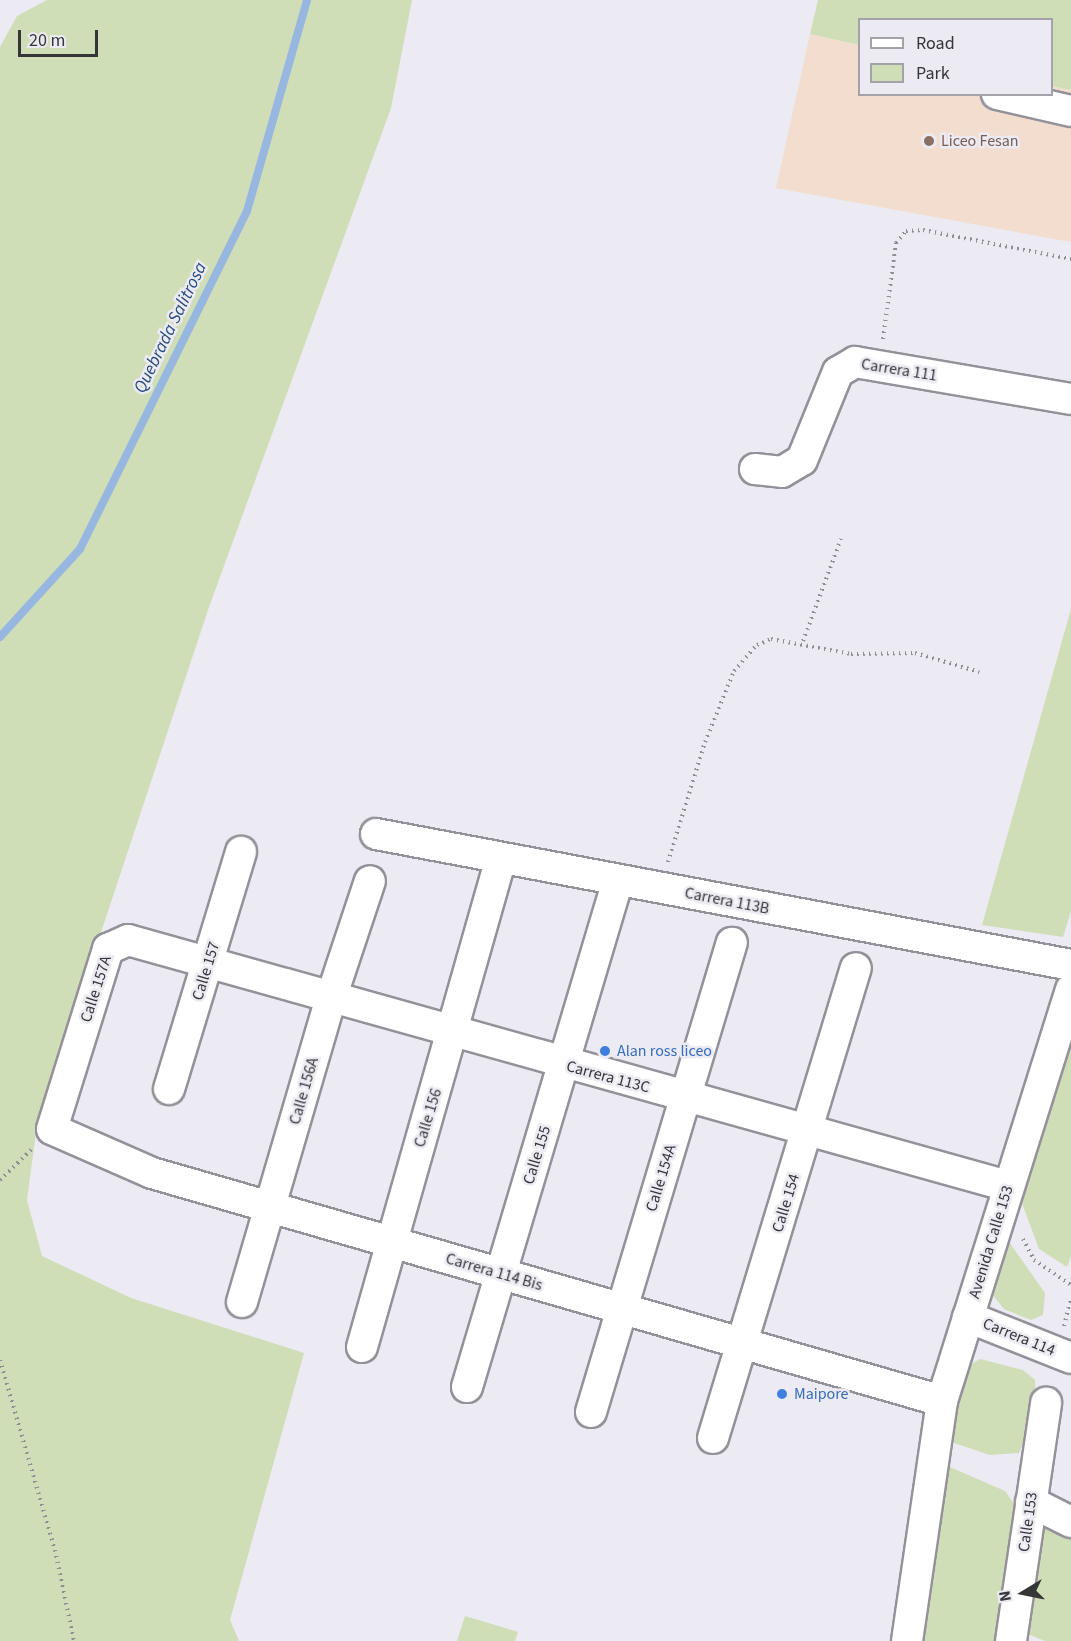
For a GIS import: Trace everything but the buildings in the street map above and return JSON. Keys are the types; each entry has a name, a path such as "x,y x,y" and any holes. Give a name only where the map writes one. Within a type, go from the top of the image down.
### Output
{"street":[{"path":"1006,96 1071,111"},
{"name":"Carrera 111","path":"755,469 792,468 802,460 838,372 855,362 1071,399"},
{"name":"Carrera 113B","path":"379,835 1071,965"},
{"name":"Calle 157","path":"169,1089 241,852"},
{"name":"Calle 156","path":"362,1347 501,858"},
{"name":"Calle 155","path":"467,1387 618,880"},
{"name":"Calle 156A","path":"243,1302 331,998 370,881"},
{"name":"Calle 157A","path":"52,1129 108,949 128,940 209,963"},
{"name":"Calle 154A","path":"591,1412 732,943"},
{"name":"Carrera 113C","path":"209,963 808,1132 1005,1195"},
{"name":"Calle 154","path":"713,1438 808,1132 856,968"},
{"name":"Avenida Calle 153","path":"907,1641 942,1401 1071,990"},
{"name":"Carrera 114 Bis","path":"52,1129 152,1173 271,1205 391,1243 942,1401"},
{"name":"Carrera 114","path":"968,1317 1071,1358"},
{"name":"Calle 153","path":"1014,1640 1046,1403"},
{"path":"1031,1502 1071,1522"}],"path":[{"path":"879,366 896,243 906,231 923,230 1071,259"},
{"path":"803,641 841,539"},
{"path":"660,888 705,742 734,672 757,645 771,639 803,641 851,654 915,653 979,672"},
{"path":"0,1180 52,1129"},
{"path":"1005,1195 1034,1260 1071,1285"},
{"path":"0,1360 55,1550 75,1641"}],"shaded area":[{"name":"Liceo Fesan","path":"810,34 858,45 858,96 1053,96 1053,86 1071,90 1071,242 776,188"}],"green space":[{"path":"47,0 412,0 391,108 209,607 37,1125 27,1200 42,1256 131,1298 304,1353 230,1620 239,1641 0,1641 0,47 17,16"},
{"path":"818,0 1071,0 1071,90 1053,86 1053,18 858,18 858,45 810,34"},
{"path":"1071,609 1071,911 1063,937 982,925"},
{"path":"1071,1035 1071,1256 1067,1267 1039,1249 1019,1195"},
{"path":"1007,1239 1045,1293 1043,1315 1031,1320 1004,1309 991,1293"},
{"path":"980,1359 1023,1370 1035,1380 1036,1410 1019,1453 990,1455 954,1443 948,1432 967,1367"},
{"path":"943,1464 1005,1491 1017,1508 999,1641 918,1641"},
{"path":"1041,1521 1071,1533 1071,1641 1045,1641 1025,1633"},
{"path":"465,1616 518,1632 515,1641 457,1641"}],"waterway":[{"name":"Quebrada Salitrosa","path":"0,637 80,549 247,211 307,0"}],"place":[{"name":"Liceo Fesan","path":"929,141"},
{"name":"Alan ross liceo","path":"605,1051"},
{"name":"Maipore","path":"782,1394"}]}
